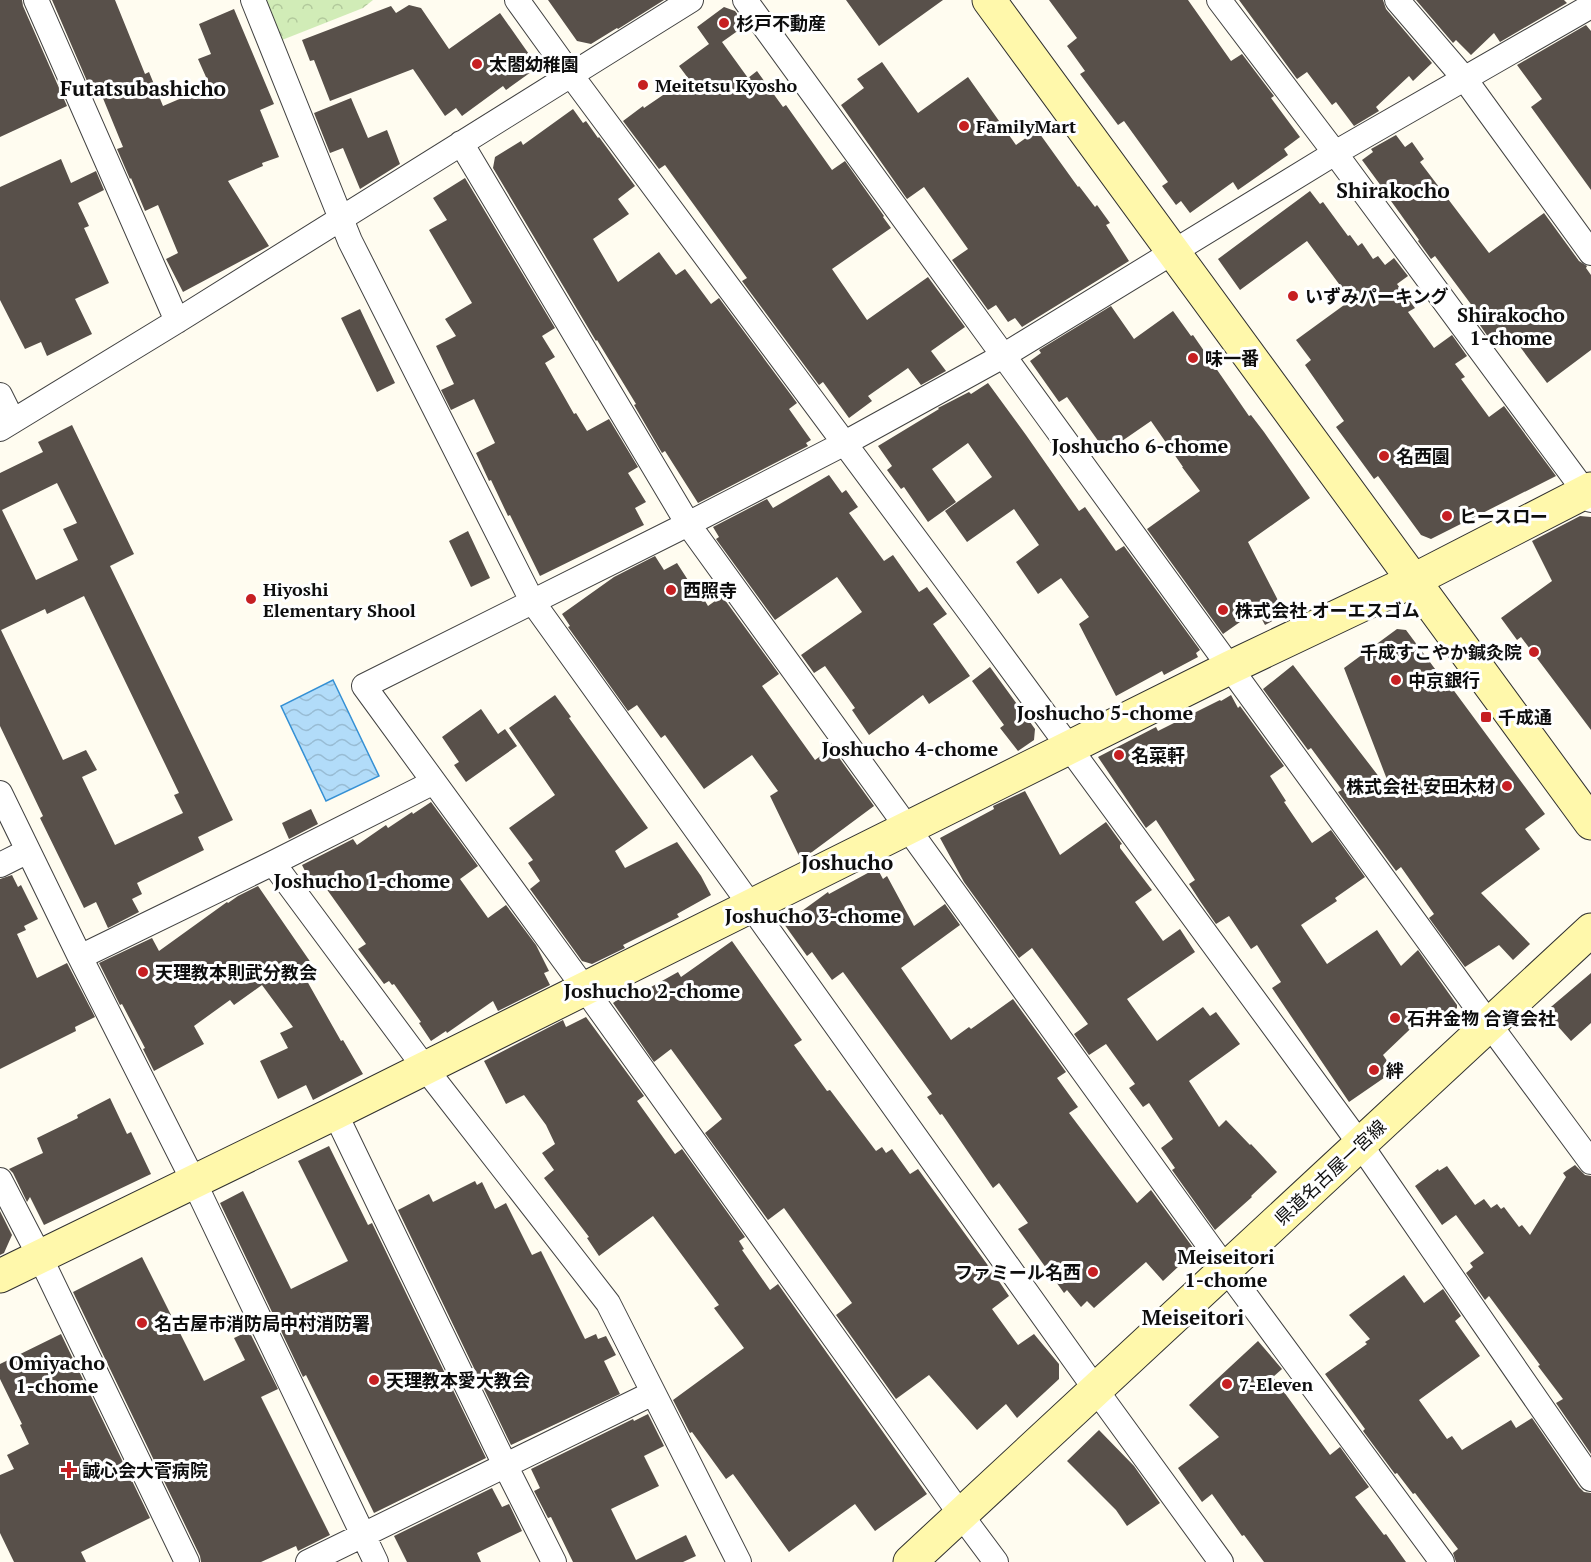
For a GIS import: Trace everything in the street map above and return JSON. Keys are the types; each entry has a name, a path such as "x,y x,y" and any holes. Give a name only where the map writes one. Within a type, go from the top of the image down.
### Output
{"street":[{"path":"36,0 177,321"},
{"path":"253,0 350,241 532,601 1221,1562"},
{"path":"517,0 1070,747 1360,1144 1591,1479"},
{"path":"0,395 7,425 691,0"},
{"path":"745,0 1229,668 1591,1162"},
{"path":"989,0 1591,823"},
{"path":"0,1276 335,1113 1229,668 1589,494 1219,0"},
{"path":"1397,0 1464,78 1591,253"},
{"path":"996,1562 585,989 364,686 845,443 1003,356 1335,153 1591,6"},
{"path":"461,143 688,524 1226,1269 1442,1562"},
{"path":"80,957 434,782"},
{"path":"0,793 80,957 195,1182 376,1562"},
{"path":"0,865 28,851"},
{"path":"273,863 425,1068 608,1303 739,1562"},
{"name":"県道名古屋一宮線","path":"910,1562 1591,930"},
{"path":"335,1113 554,1562"},
{"path":"0,1180 40,1257 187,1562"},
{"path":"308,1562 653,1393"}],"green space":[{"path":"266,0 373,0 363,8 282,40"}],"water":[{"path":"333,680 379,776 326,801 281,706"}],"building":[{"path":"0,0 22,0 67,106 0,137"},
{"path":"52,0 115,0 145,74 149,72 163,106 210,86 198,59 211,54 199,24 234,9 274,104 260,110 279,157 262,163 263,166 228,181 269,246 183,292 166,259 178,253 158,205 145,211 117,149 123,147 100,91 93,95"},
{"path":"548,0 664,0 591,44 577,41"},
{"path":"846,0 943,0 879,46"},
{"path":"1049,0 1188,0 1231,61 1242,54 1274,96 1271,98 1300,137 1284,149 1288,155 1238,190 1233,182 1190,213 1181,201 1176,205 1162,186 1168,182 1124,121 1118,125 1080,74 1085,71 1067,46 1077,38"},
{"path":"1239,0 1383,0 1386,9 1432,63 1413,81 1409,76 1376,107 1379,111 1354,126 1336,102 1332,105 1307,72 1297,79"},
{"path":"1416,0 1564,0 1567,3 1500,42 1494,33 1471,55 1456,40 1453,43"},
{"name":"太閤幼稚園","path":"409,5 421,8 449,49 500,13 538,67 506,90 503,86 462,116 456,108 445,116 413,69 330,101 314,60 310,61 302,40 391,6 396,13"},
{"path":"724,7 735,11 746,25 722,42 748,78 757,71 783,107 786,105 832,170 845,161 891,228 832,269 867,320 928,277 965,327 931,351 946,371 921,385 908,368 868,396 872,401 849,418 823,382 819,385 742,281 747,278 665,165 659,169 623,121 688,78 679,66 709,44 697,27"},
{"path":"1586,25 1591,31 1591,190 1531,107 1542,99 1517,65"},
{"path":"882,62 918,113 968,77 1016,145 1037,130 1078,187 1095,207 1097,205 1110,223 1106,225 1129,261 1022,327 1015,318 1008,322 996,305 988,310 952,260 968,249 924,187 907,199 841,105 864,88 857,79"},
{"path":"351,98 368,138 387,130 400,164 360,189 343,148 330,153 314,113"},
{"path":"573,109 583,123 586,121 599,137 635,186 618,199 629,214 593,239 618,282 659,252 676,275 685,269 711,304 719,298 797,403 789,409 811,440 806,443 808,446 698,503 665,451 662,453 634,405 636,404 493,168 495,157 521,141 523,145"},
{"path":"1396,135 1405,147 1412,142 1424,159 1420,162 1489,253 1544,213 1579,261 1587,266 1591,275 1591,350 1547,383 1509,332 1493,344 1475,318 1479,315 1435,256 1431,259 1362,160 1373,152 1371,149"},
{"path":"61,159 71,183 96,171 104,190 78,203 89,226 84,228 109,283 75,299 92,334 47,356 41,342 25,349 0,300 0,187"},
{"path":"465,178 555,328 542,336 555,357 545,363 574,414 576,413 587,431 609,419 638,467 628,473 646,502 635,508 644,525 540,576 476,453 495,443 474,399 451,410 441,390 454,384 436,346 456,336 445,319 472,303 429,230 447,220 433,198"},
{"path":"1310,191 1320,204 1323,202 1358,246 1362,243 1373,259 1378,256 1385,265 1394,258 1408,276 1397,284 1415,308 1408,312 1434,348 1452,335 1467,356 1455,364 1465,377 1461,379 1489,417 1504,406 1556,476 1431,539 1421,535 1378,476 1374,479 1336,427 1344,421 1305,365 1311,360 1296,340 1351,300 1307,241 1240,290 1218,259"},
{"path":"1111,306 1134,339 1173,311 1191,336 1193,335 1310,498 1248,542 1285,614 1265,625 1257,610 1223,634 1147,529 1200,491 1151,421 1106,452 1067,397 1059,402 1030,361 1041,353 1039,350"},
{"path":"360,309 395,383 377,392 341,318"},
{"path":"988,383 1079,511 1085,507 1116,551 1124,546 1200,650 1196,653 1198,657 1164,675 1162,671 1116,696 1079,624 1089,617 1061,578 1038,594 1016,562 1039,545 1014,509 967,542 945,511 992,477 968,443 932,469 956,502 928,522 904,487 901,489 887,470 892,466 878,446 938,408 969,392 971,394"},
{"path":"72,425 134,554 110,566 233,820 198,837 204,850 137,883 142,894 132,899 139,912 108,928 96,902 84,908 40,818 43,816 0,726 0,473 43,452 38,442","holes":["57,483 77,523 63,529 78,560 36,580 2,510","84,596 179,793 174,795 183,813 115,845 82,777 97,770 86,750 63,760 1,630 45,609 47,614"]},
{"path":"829,475 842,493 846,490 858,507 849,513 884,561 893,555 919,592 927,587 947,614 933,624 970,676 929,704 923,695 869,735 852,710 855,708 825,666 814,673 801,655 862,612 837,577 775,620 716,539 719,537 713,527 767,499 773,508"},
{"path":"1580,516 1591,517 1591,730 1521,637 1517,640 1501,618 1552,581 1532,541"},
{"path":"468,531 490,578 471,587 449,541"},
{"path":"655,556 664,570 677,563 695,591 698,589 708,606 722,596 779,674 762,686 815,760 832,748 874,806 812,852 800,858 770,796 778,791 752,755 704,789 665,735 661,738 637,705 628,711 568,627 570,626 562,614 614,577"},
{"path":"1397,629 1406,630 1545,814 1525,829 1540,849 1481,893 1530,944 1513,960 1499,945 1465,967 1429,918 1434,914 1401,867 1396,871 1338,792 1342,790 1311,748 1308,750 1263,689 1293,665 1393,795 1344,668"},
{"path":"990,667 1035,729 1034,740 1018,751 1000,728 1004,725 972,681"},
{"path":"555,695 648,828 615,851 625,868 677,842 701,876 711,895 677,914 679,917 623,945 625,948 592,964 582,961 530,889 540,881 528,863 533,860 509,828 555,795 509,728"},
{"path":"1231,695 1238,708 1240,706 1284,766 1270,776 1286,801 1284,802 1312,843 1331,830 1365,877 1335,898 1337,901 1301,925 1327,964 1377,930 1401,966 1418,950 1457,1005 1457,1008 1438,1026 1427,1013 1383,1055 1394,1071 1349,1102 1272,988 1281,982 1257,945 1251,949 1229,916 1216,924 1189,884 1195,880 1156,820 1146,828 1098,757 1156,727 1158,731"},
{"path":"481,709 498,734 505,729 517,746 466,782 454,765 459,762 442,737"},
{"path":"1025,791 1060,855 1106,822 1122,844 1120,848 1152,890 1135,902 1163,941 1180,929 1195,952 1127,999 1157,1041 1203,1007 1210,1016 1216,1012 1240,1044 1189,1081 1219,1127 1226,1120 1277,1172 1215,1230 1172,1170 1175,1168 1161,1148 1173,1139 1149,1103 1143,1107 1129,1088 1135,1084 1106,1044 1089,1055 1074,1034 1088,1024 1032,948 1019,958 964,882 940,838 994,809 993,806"},
{"path":"431,802 478,866 460,879 488,918 506,905 536,945 549,971 544,973 550,985 498,1011 493,1001 447,1033 446,1031 431,1041 419,1023 421,1022 394,984 392,985 389,981 384,984 358,949 366,944 323,884 314,889 302,865 353,839 357,845 386,825 388,828"},
{"path":"311,809 318,824 289,839 282,823"},
{"path":"877,868 883,879 887,876 914,926 945,904 960,925 901,968 951,1040 969,1027 971,1029 1013,999 1066,1072 1057,1078 1078,1107 1069,1113 1137,1203 1151,1190 1194,1249 1195,1251 1163,1281 1146,1262 1094,1308 1087,1301 1081,1307 1067,1290 1064,1293 1018,1229 1028,1223 999,1183 993,1188 942,1114 940,1115 927,1097 932,1094 843,972 832,980 812,952 807,956 784,924 828,892 829,894"},
{"path":"12,875 18,887 21,885 38,919 24,926 26,930 17,934 37,978 67,963 95,1017 75,1027 76,1031 0,1069 0,879"},
{"path":"258,886 318,973 307,981 341,1041 343,1040 363,1074 313,1100 306,1085 278,1099 260,1061 288,1048 280,1033 293,1027 262,985 234,1005 230,1000 194,1026 204,1044 154,1071 143,1049 145,1048 99,963 152,938 159,951 227,902"},
{"path":"732,941 802,1040 794,1045 827,1091 830,1090 876,1151 882,1147 886,1153 892,1149 910,1174 918,1169 992,1271 1009,1296 992,1309 1018,1345 1034,1334 1059,1364 1059,1379 1017,1418 1006,1404 977,1430 929,1375 896,1399 836,1315 852,1303 784,1208 768,1220 705,1133 722,1119 671,1049 654,1062 613,1003 631,990 635,996 678,972 681,977"},
{"path":"1591,973 1591,1023 1571,1041 1545,1012"},
{"path":"586,1017 644,1096 637,1101 675,1154 682,1149 745,1237 739,1241 744,1249 742,1250 770,1290 778,1284 927,1494 875,1531 855,1504 789,1552 733,1474 726,1479 692,1432 690,1433 673,1400 744,1348 714,1308 719,1305 653,1216 599,1256 587,1238 589,1237 544,1178 554,1170 542,1153 555,1144 546,1125 524,1095 506,1104 484,1061 563,1020 566,1027"},
{"path":"110,1098 127,1134 131,1132 151,1174 44,1225 30,1197 27,1202 9,1169 43,1153 37,1138 78,1118 77,1115"},
{"path":"329,1146 368,1225 372,1223 486,1458 374,1513 306,1375 303,1377 220,1203 243,1191 291,1289 348,1261 298,1161"},
{"path":"1575,1165 1585,1175 1591,1176 1591,1454 1556,1403 1563,1399 1538,1366 1540,1365 1489,1296 1485,1300 1466,1273 1473,1267 1470,1263 1484,1253 1456,1215 1442,1225 1415,1186 1438,1169 1439,1171 1447,1166 1475,1205 1484,1199 1491,1208 1497,1204 1501,1209 1504,1207 1519,1227 1522,1225 1530,1235 1566,1177 1563,1173"},
{"path":"475,1181 477,1185 482,1182 495,1209 506,1203 532,1255 541,1251 585,1339 596,1334 598,1339 606,1336 616,1355 604,1361 620,1394 511,1445 398,1210 429,1194 433,1202"},
{"path":"0,1211 12,1235 4,1253 0,1255"},
{"path":"142,1257 204,1381 245,1360 234,1338 249,1331 278,1389 261,1397 330,1535 298,1551 296,1546 261,1562 201,1562 73,1292"},
{"path":"1404,1275 1424,1303 1443,1289 1461,1316 1455,1321 1480,1356 1419,1400 1447,1439 1452,1436 1462,1450 1511,1420 1516,1428 1532,1418 1579,1487 1584,1492 1591,1493 1591,1562 1456,1562 1453,1553 1458,1549 1415,1493 1413,1494 1397,1473 1395,1474 1325,1374 1367,1344 1365,1342 1370,1339 1349,1315"},
{"path":"61,1334 150,1518 81,1552 86,1562 14,1562 0,1533 0,1475 14,1469 7,1455 29,1444 0,1379 0,1364"},
{"path":"1258,1341 1282,1369 1273,1377 1330,1455 1340,1447 1369,1487 1355,1497 1406,1562 1264,1562 1212,1494 1202,1502 1178,1468 1219,1437 1189,1405"},
{"path":"648,1414 664,1446 644,1456 659,1486 611,1509 636,1560 686,1535 696,1556 683,1562 573,1562 551,1517 548,1518 534,1491 540,1488 531,1469 633,1419 634,1421"},
{"path":"1099,1430 1134,1466 1160,1503 1127,1526 1116,1510 1067,1461"},
{"path":"492,1488 502,1507 509,1504 522,1531 477,1553 481,1562 407,1562 394,1536"}],"place":[{"name":"杉戸不動産","path":"724,23"},
{"name":"太閤幼稚園","path":"477,64"},
{"name":"Meitetsu Kyosho","path":"643,85"},
{"name":"FamilyMart","path":"964,126"},
{"name":"いずみパーキング","path":"1293,296"},
{"name":"味一番","path":"1193,358"},
{"name":"名西園","path":"1384,456"},
{"name":"ヒースロー","path":"1447,516"},
{"name":"西照寺","path":"671,590"},
{"name":"Hiyoshi Elementary Shool","path":"251,599"},
{"name":"株式会社 オーエスゴム","path":"1223,610"},
{"name":"千成すこやか鍼灸院","path":"1534,652"},
{"name":"中京銀行","path":"1396,680"},
{"name":"千成通","path":"1486,717"},
{"name":"名菜軒","path":"1119,755"},
{"name":"株式会社 安田木材","path":"1507,786"},
{"name":"天理教本則武分教会","path":"143,972"},
{"name":"石井金物 合資会社","path":"1395,1018"},
{"name":"絆","path":"1374,1070"},
{"name":"ファミール名西","path":"1093,1272"},
{"name":"名古屋市消防局中村消防署","path":"142,1323"},
{"name":"天理教本愛大教会","path":"374,1380"},
{"name":"7-Eleven","path":"1227,1384"},
{"name":"誠心会大菅病院","path":"69,1470"}],"district":[{"name":"Futatsubashicho","path":"143,88"},
{"name":"Shirakocho","path":"1393,190"},
{"name":"Shirakocho 1-chome","path":"1511,326"},
{"name":"Joshucho 6-chome","path":"1140,445"},
{"name":"Joshucho 5-chome","path":"1105,712"},
{"name":"Joshucho 4-chome","path":"910,748"},
{"name":"Joshucho","path":"847,862"},
{"name":"Joshucho 1-chome","path":"362,880"},
{"name":"Joshucho 3-chome","path":"813,915"},
{"name":"Joshucho 2-chome","path":"652,990"},
{"name":"Meiseitori 1-chome","path":"1226,1268"},
{"name":"Meiseitori","path":"1193,1317"},
{"name":"Omiyacho 1-chome","path":"57,1374"}]}
